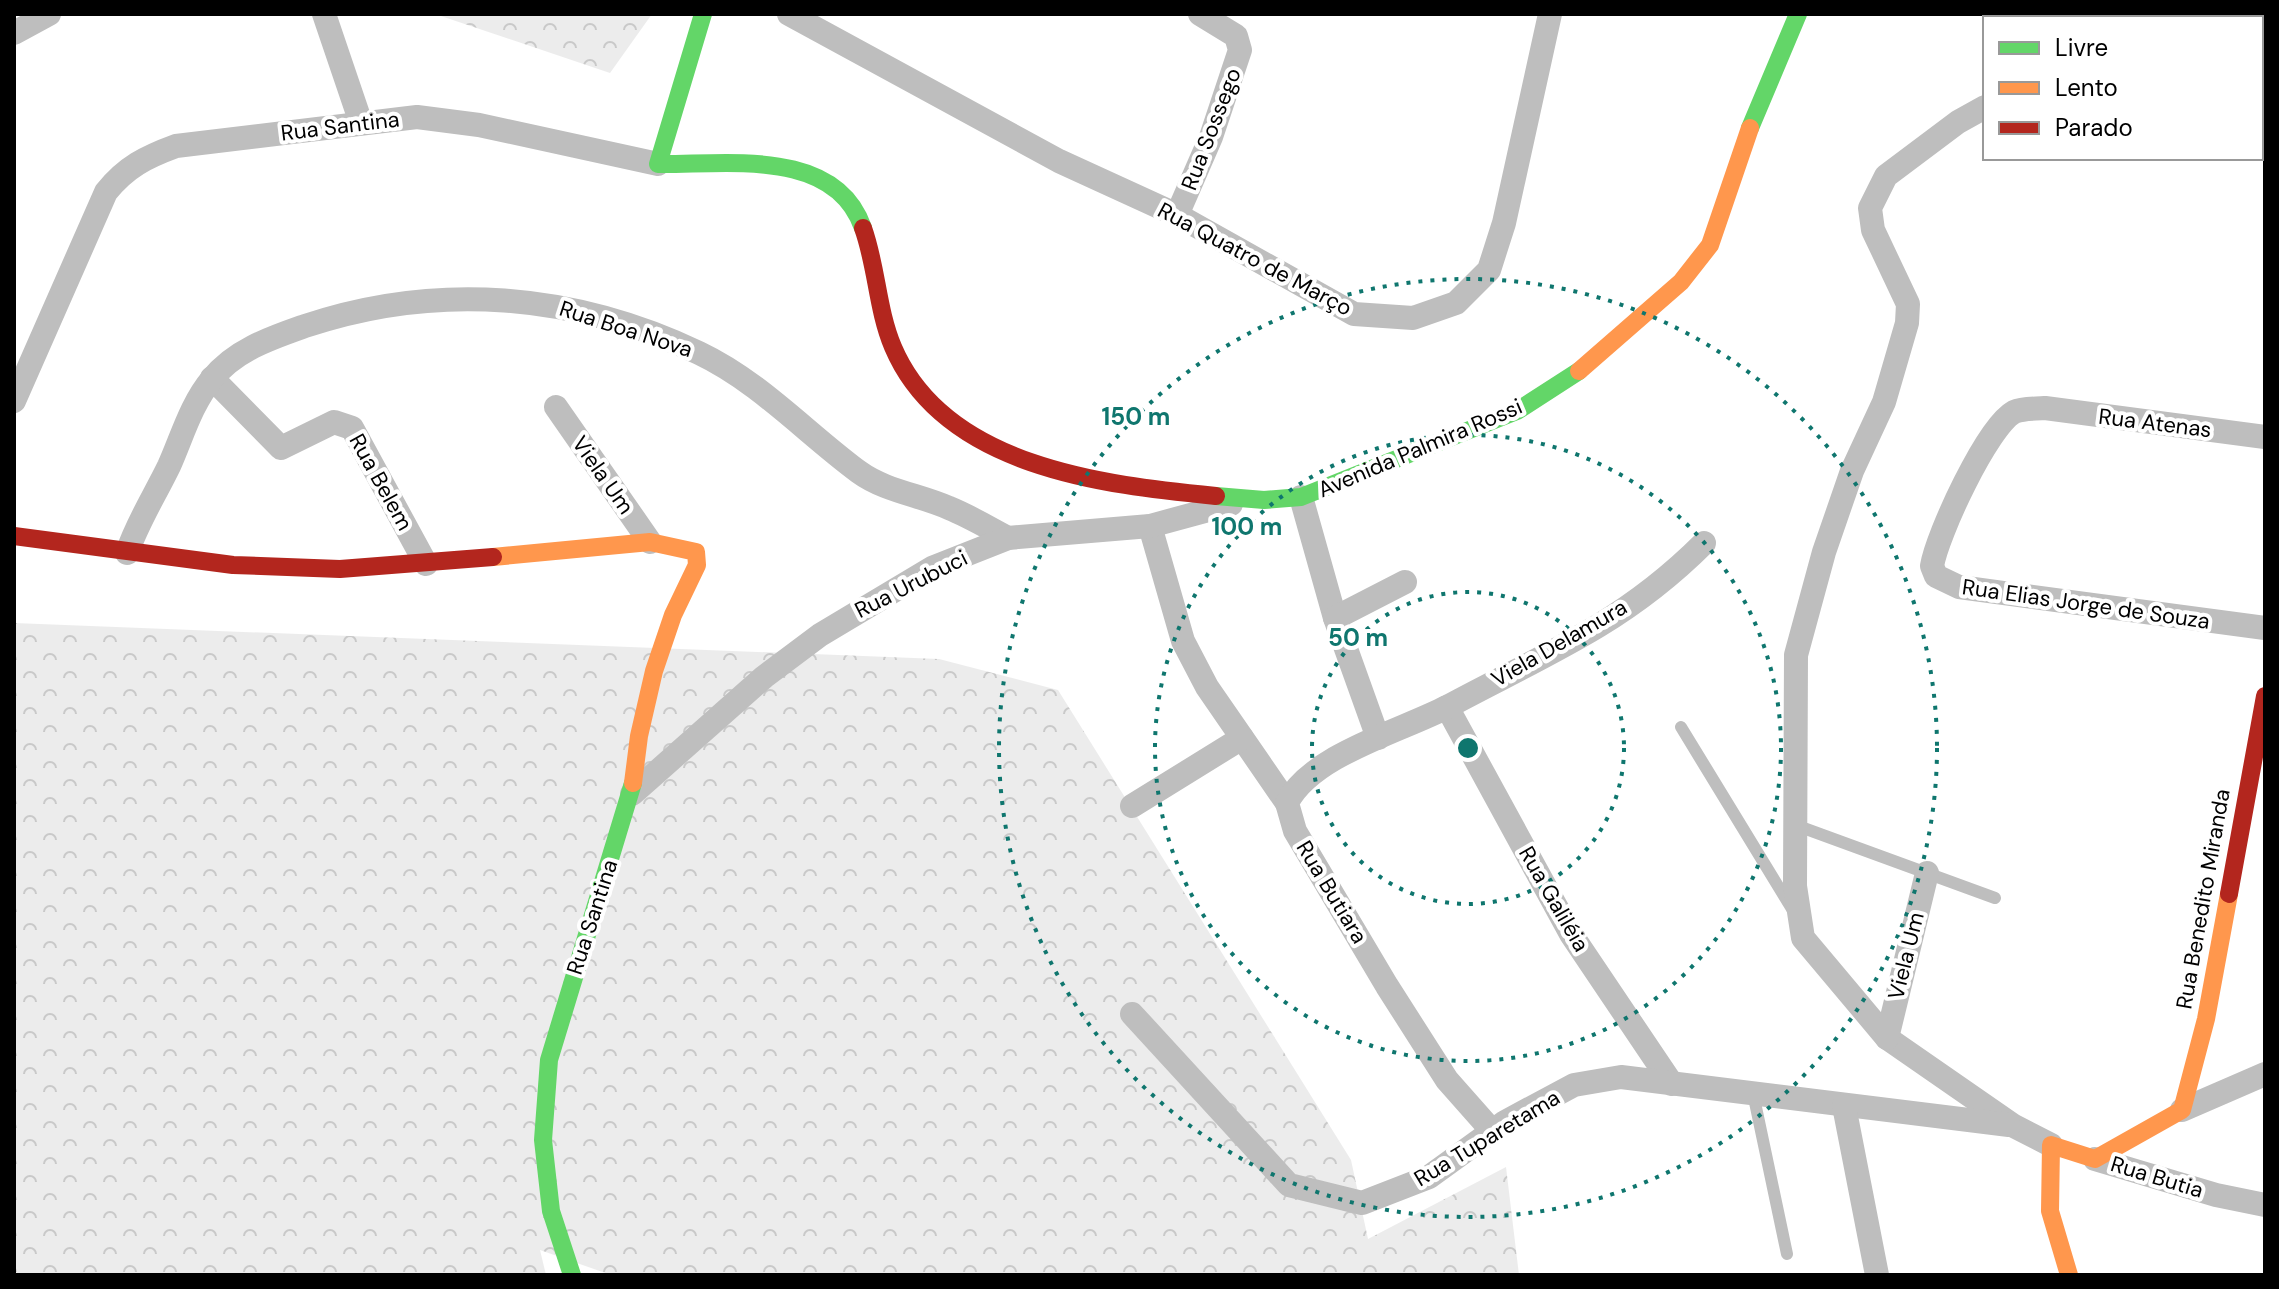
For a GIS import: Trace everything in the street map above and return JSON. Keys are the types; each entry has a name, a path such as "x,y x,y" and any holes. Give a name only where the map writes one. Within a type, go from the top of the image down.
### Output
{"street":[{"path":"14,33 49,14"},
{"path":"324,14 361,123"},
{"path":"658,164 703,14"},
{"name":"Rua Quatro de Março","path":"789,14 1059,161 1177,215 1354,314 1413,318 1456,303 1489,270 1550,14"},
{"name":"Rua Sossego","path":"1177,215 1211,137 1240,50 1236,36 1200,14"},
{"name":"Avenida Palmira Rossi","path":"658,164 794,169 822,179 843,193 861,219 893,349 921,392 970,433 1031,462 1095,479 1155,490 1269,503 1301,497 1517,411 1574,375 1681,282 1710,245 1758,104 1798,14"},
{"path":"1983,108 1958,122 1886,176 1870,208 1873,230 1908,304 1907,323 1884,402 1852,471 1805,612 1796,655 1798,826 1795,886 1803,938 1887,1038 2014,1126 2051,1145 2048,1210 2069,1275"},
{"name":"Rua Santina","path":"14,401 106,192 124,170 176,146 417,117 479,125 658,164"},
{"name":"Rua Boa Nova","path":"127,553 147,504 212,378 244,351 366,308 448,298 514,299 569,308 662,336 703,355 786,411 861,474 949,507 1008,538"},
{"name":"Rua Belem","path":"212,378 281,448 334,422 352,428 426,564"},
{"name":"Viela Um","path":"556,407 650,542"},
{"name":"Rua Atenas","path":"2045,408 2265,437"},
{"name":"Rua Elias Jorge de Souza","path":"2045,408 2015,412 1989,442 1958,497 1934,553 1936,576 1959,587 2265,628"},
{"path":"1301,497 1335,618 1378,738"},
{"name":"Rua Urubuci","path":"632,794 764,677 820,635 932,568 1008,538 1150,526 1248,499"},
{"name":"Rua Butiara","path":"1150,526 1183,641 1207,687 1287,803 1295,831 1447,1080 1493,1132"},
{"path":"14,536 127,553 263,566 340,569 426,564 650,542"},
{"name":"Rua Santina","path":"572,1275 551,1211 543,1140 549,1060 632,794 639,736 654,671 673,615 697,565 696,552 650,542"},
{"name":"Viela Delamura","path":"1447,707 1599,625 1666,577 1704,543"},
{"path":"1335,618 1405,582"},
{"name":"Rua Benedito Miranda","path":"2182,1110 2206,1019 2265,696"},
{"path":"1287,803 1293,791 1308,777 1378,738 1447,707"},
{"name":"Rua Galiléia","path":"1447,707 1571,934 1672,1084"},
{"path":"1132,806 1242,738"},
{"name":"Viela Um","path":"1887,1038 1927,873"},
{"name":"Rua Tuparetama","path":"1132,1014 1289,1185 1362,1203 1429,1177 1505,1122 1574,1085 1596,1079 1621,1077 2014,1126"},
{"path":"2095,1159 2182,1110 2265,1074"},
{"path":"1844,1106 1877,1275"},
{"name":"Rua Butia","path":"2051,1145 2216,1195 2265,1205"}],"lane":[{"path":"1681,727 1798,919"},
{"path":"1798,826 1995,898"},
{"path":"1753,1093 1787,1254"}],"green space":[{"path":"435,14 652,14 610,73"},
{"path":"14,623 939,659 1058,690 1351,1160 1368,1239 1506,1167 1519,1275 611,1275 540,1250 546,1275 14,1275"}],"traffic: fast":[{"path":"703,14 658,164 745,163 804,172 829,184 849,202 863,228"},
{"path":"1750,128 1798,14"},
{"path":"1216,496 1264,500 1301,497 1517,411 1579,371"},
{"path":"572,1275 551,1211 543,1140 549,1060 633,783"}],"traffic: slow":[{"path":"1579,371 1681,282 1710,245 1750,128"},
{"path":"493,557 650,542 696,552 697,565 673,615 654,671 639,736 633,783"},
{"path":"2069,1275 2050,1211 2051,1145 2095,1159 2182,1110 2206,1019 2229,894"}],"traffic: jam":[{"path":"863,228 893,347 917,387 949,419 988,444 1031,462 1078,476 1216,496"},
{"path":"14,536 233,565 340,569 493,557"},
{"path":"2229,894 2265,696"}]}
